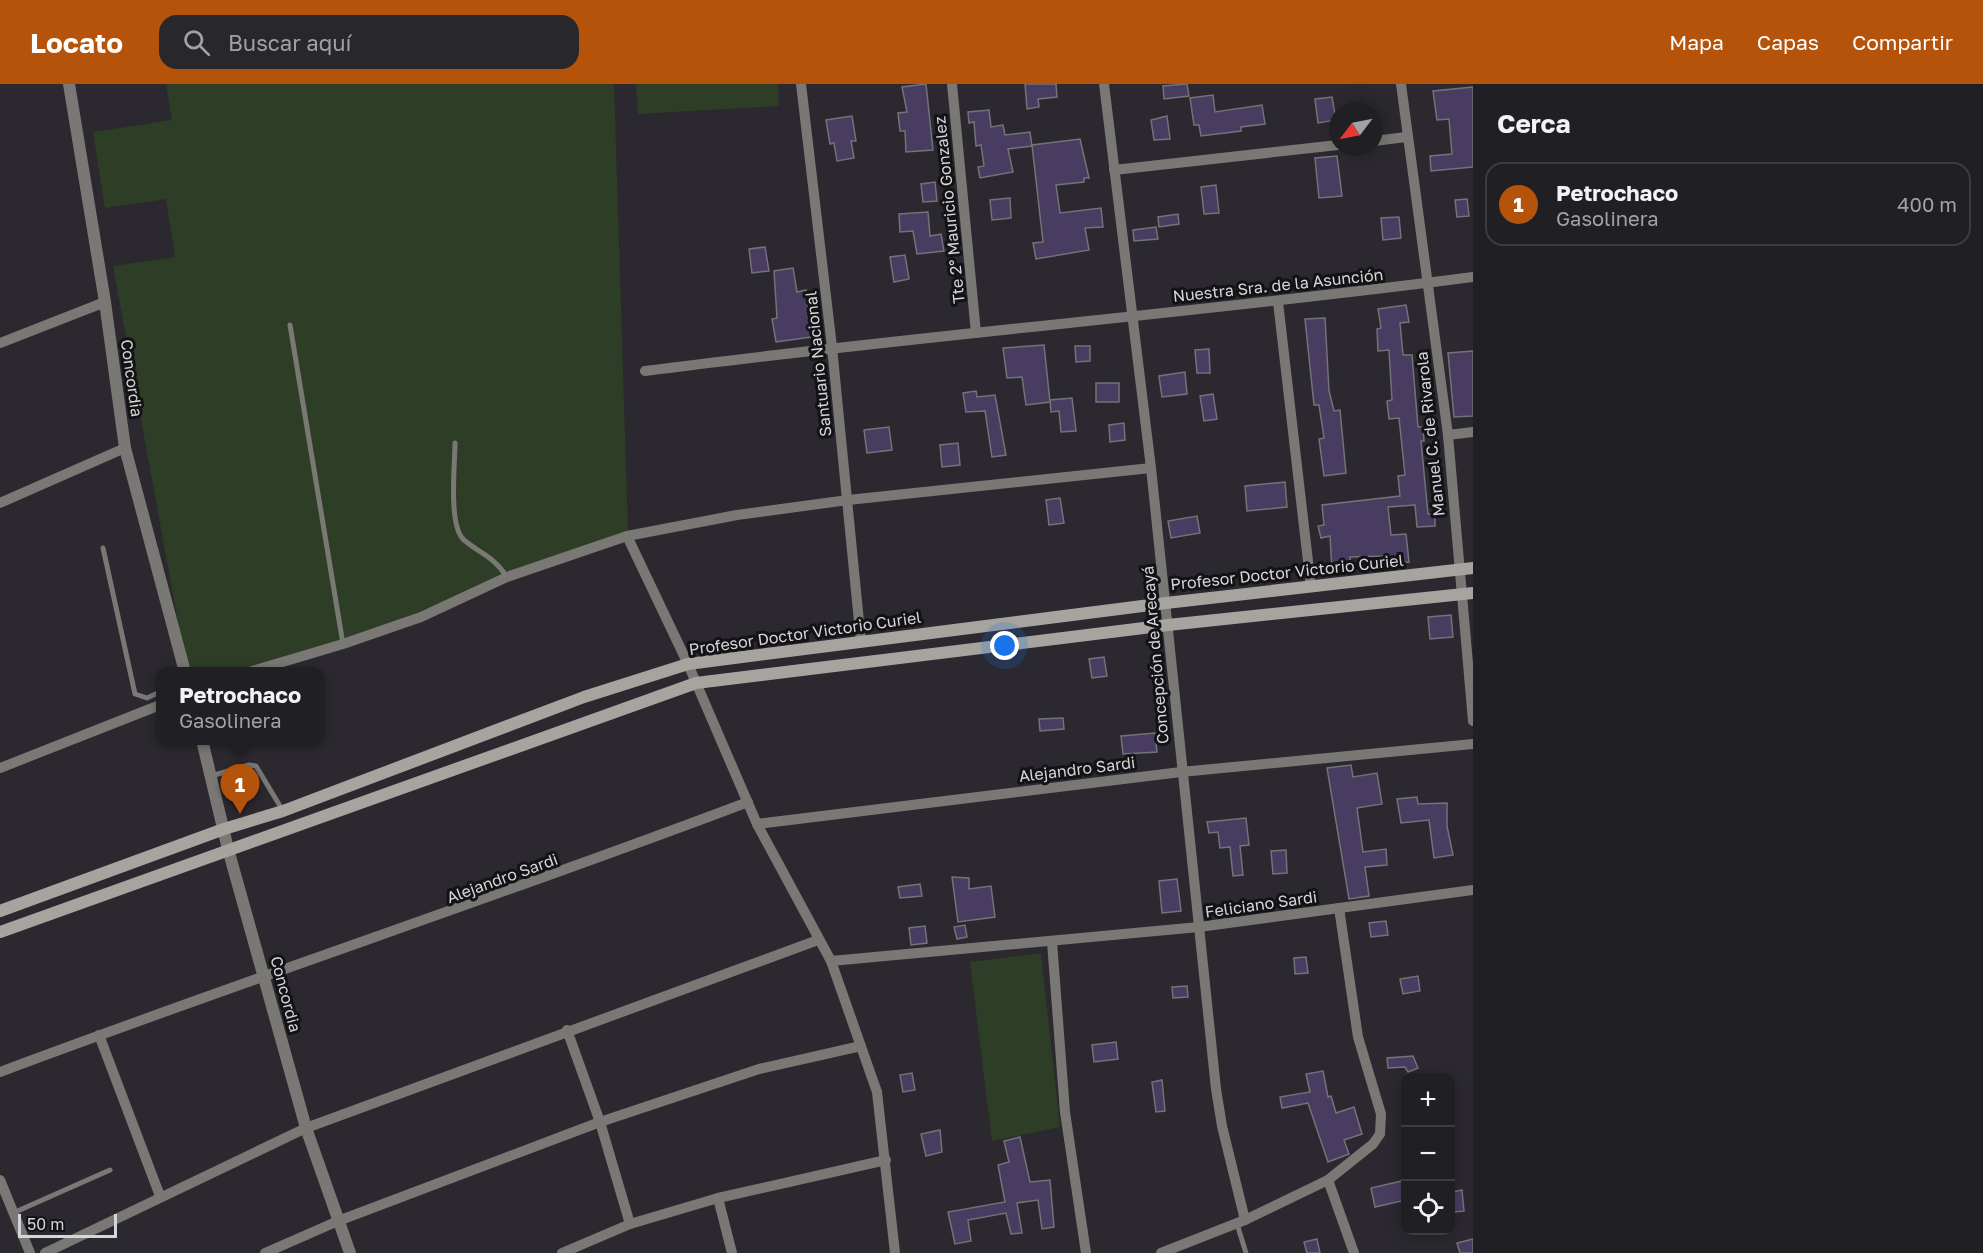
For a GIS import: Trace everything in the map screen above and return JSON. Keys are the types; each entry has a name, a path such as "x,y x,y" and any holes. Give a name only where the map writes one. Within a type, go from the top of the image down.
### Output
{"main road":[{"name":"Profesor Doctor Victorio Curiel","path":"0,911 224,829 283,810 584,697 688,664 1166,603 1473,568"},
{"name":"Profesor Doctor Victorio Curiel","path":"0,932 696,682 1465,590"}],"street":[{"name":"Concordia","path":"69,84 105,302 125,447 184,667"},
{"name":"Santuario Nacional","path":"801,84 832,347 861,642"},
{"name":"Tte 2° Mauricio Gonzalez","path":"952,84 976,333"},
{"name":"Concepción de Arecayá","path":"1104,84 1151,468 1181,772 1220,1117 1241,1222"},
{"path":"1383,140 1406,137 1401,84"},
{"name":"Manuel C. de Rivarola","path":"1406,137 1448,435 1458,569 1465,590 1473,721"},
{"path":"1114,170 1329,146"},
{"name":"Nuestra Sra. de la Asunción","path":"645,371 832,347 1278,302 1473,277"},
{"path":"0,343 105,302"},
{"path":"1278,302 1311,587"},
{"path":"1448,435 1473,432"},
{"path":"0,503 125,447"},
{"path":"266,667 344,644 434,612 507,577 627,536 737,515 848,500 1151,468"},
{"path":"627,536 688,664 757,824 831,961 877,1092 895,1253"},
{"path":"0,768 156,707"},
{"name":"Alejandro Sardi","path":"757,824 851,810 1181,772 1473,744"},
{"name":"Concordia","path":"203,745 228,849 306,1128 350,1253"},
{"name":"Alejandro Sardi","path":"0,1072 264,975 476,904 747,802"},
{"name":"Feliciano Sardi","path":"831,961 1199,927 1473,890"},
{"path":"1161,1253 1241,1222 1328,1180 1373,1144 1380,1134 1381,1114 1358,1037 1339,908"},
{"path":"45,1253 306,1128 567,1030 818,940"},
{"path":"1052,942 1065,1112 1086,1253"},
{"path":"567,1030 600,1122 630,1224"},
{"path":"99,1035 160,1196"},
{"path":"265,1253 338,1221 600,1122 759,1069 861,1046"},
{"path":"562,1253 630,1224 718,1198 886,1160"},
{"path":"0,1180 30,1253"},
{"path":"1328,1180 1354,1253"},
{"path":"718,1198 732,1253"}],"lane":[{"path":"290,325 344,644"},
{"path":"455,443 457,529 463,539 496,562 507,577"},
{"path":"103,548 135,694 147,698 156,694"},
{"path":"211,776 249,765 256,766 283,810"},
{"path":"13,1213 110,1170"},
{"path":"1241,1222 1246,1253"}],"green space":[{"path":"166,84 614,84 628,534 272,667 186,667 113,266 175,257 166,199 105,208 93,132 172,120"},
{"path":"636,84 778,84 779,106 638,114"},
{"path":"1041,953 1060,1127 992,1141 970,962"}],"building":[{"path":"926,84 933,150 906,152 905,131 900,131 898,113 907,112 902,87"},
{"path":"1025,84 1056,84 1057,97 1038,99 1039,107 1027,109"},
{"path":"1187,84 1189,96 1164,99 1163,86"},
{"path":"1473,87 1473,167 1431,171 1430,156 1452,154 1449,119 1437,120 1433,91"},
{"path":"1213,95 1215,112 1262,105 1265,124 1241,127 1241,131 1201,136 1199,125 1194,125 1190,98"},
{"path":"1332,97 1333,102 1329,102 1329,121 1318,123 1315,99"},
{"path":"989,110 991,127 1003,125 1005,135 1030,132 1032,146 1008,149 1013,172 980,178 978,167 984,166 981,145 976,146 974,122 969,123 968,112"},
{"path":"852,116 856,141 851,141 854,158 837,161 834,143 830,144 826,120"},
{"path":"1167,116 1170,139 1154,140 1151,120"},
{"path":"1080,139 1089,178 1084,178 1084,182 1056,185 1060,213 1101,208 1103,227 1085,228 1089,250 1036,259 1033,243 1043,242 1032,145"},
{"path":"1337,156 1342,196 1319,198 1315,158"},
{"path":"935,182 937,201 923,202 921,184"},
{"path":"1216,185 1219,213 1204,214 1201,187"},
{"path":"1010,198 1011,218 992,220 990,200"},
{"path":"1467,199 1469,216 1457,217 1455,200"},
{"path":"928,212 930,236 941,234 944,251 917,254 913,231 900,232 899,214"},
{"path":"1178,214 1179,224 1159,227 1158,217"},
{"path":"1399,217 1401,238 1383,240 1381,218"},
{"path":"1156,227 1158,239 1134,241 1133,230"},
{"path":"765,247 769,271 752,273 749,249"},
{"path":"905,255 909,279 894,282 890,257"},
{"path":"793,268 797,292 806,290 811,337 776,342 772,319 777,318 774,271"},
{"path":"1406,305 1409,322 1400,323 1403,355 1412,355 1418,427 1423,427 1424,441 1421,441 1428,514 1435,514 1435,526 1417,527 1415,505 1388,507 1391,535 1406,534 1409,562 1386,564 1385,556 1350,557 1351,569 1332,570 1330,536 1321,538 1318,526 1324,525 1322,505 1400,496 1398,476 1405,475 1399,418 1389,419 1387,401 1392,400 1389,350 1378,351 1377,329 1381,328 1378,309"},
{"path":"1325,318 1329,391 1334,411 1340,410 1346,473 1324,476 1319,439 1324,438 1319,405 1314,405 1305,319"},
{"path":"1044,345 1050,402 1026,405 1022,377 1007,378 1003,348"},
{"path":"1075,346 1090,346 1090,361 1076,362"},
{"path":"1209,349 1210,373 1197,373 1195,350"},
{"path":"1473,351 1473,416 1454,417 1448,353"},
{"path":"1185,372 1187,394 1162,397 1159,376"},
{"path":"1096,383 1119,383 1119,402 1096,402"},
{"path":"976,391 977,397 995,395 1006,455 992,457 985,411 966,412 963,393"},
{"path":"1213,394 1217,419 1204,421 1200,396"},
{"path":"1072,398 1076,431 1061,432 1059,411 1051,412 1050,400"},
{"path":"1124,423 1125,440 1110,442 1109,425"},
{"path":"889,427 892,450 867,453 864,430"},
{"path":"958,443 960,465 942,467 940,445"},
{"path":"1285,482 1287,507 1247,511 1245,486"},
{"path":"1060,498 1064,523 1049,525 1046,500"},
{"path":"1197,516 1200,533 1171,538 1168,521"},
{"path":"1451,615 1453,637 1430,639 1428,617"},
{"path":"1104,657 1107,676 1092,678 1089,659"},
{"path":"1063,718 1064,729 1040,731 1039,719"},
{"path":"1155,733 1157,752 1123,754 1121,736"},
{"path":"1351,765 1353,777 1377,773 1382,804 1357,808 1363,852 1386,849 1387,865 1365,867 1369,896 1349,899 1327,768"},
{"path":"1417,797 1418,804 1447,803 1447,826 1453,855 1434,858 1429,820 1401,823 1397,799"},
{"path":"1246,818 1249,845 1240,846 1243,875 1233,876 1230,847 1220,848 1218,832 1209,833 1207,822"},
{"path":"1286,850 1287,873 1273,874 1271,851"},
{"path":"952,877 969,878 969,889 991,886 995,917 958,922"},
{"path":"1177,879 1181,911 1162,913 1159,881"},
{"path":"920,884 922,896 900,898 898,887"},
{"path":"1386,921 1388,935 1371,937 1369,923"},
{"path":"965,925 967,937 957,939 954,927"},
{"path":"925,926 927,943 911,945 909,928"},
{"path":"1306,957 1308,973 1295,974 1294,958"},
{"path":"1418,976 1420,991 1403,994 1400,979"},
{"path":"1187,986 1188,997 1173,998 1172,987"},
{"path":"1116,1042 1118,1059 1094,1062 1092,1045"},
{"path":"1413,1056 1418,1068 1408,1072 1405,1067 1388,1068 1387,1058"},
{"path":"1323,1071 1328,1097 1331,1096 1336,1113 1354,1107 1362,1134 1344,1140 1349,1154 1328,1162 1308,1103 1282,1108 1280,1097 1310,1092 1306,1074"},
{"path":"912,1073 915,1090 903,1092 900,1075"},
{"path":"1162,1080 1165,1111 1156,1112 1152,1082"},
{"path":"940,1130 942,1152 926,1156 921,1134"},
{"path":"1020,1137 1030,1182 1050,1180 1054,1227 1042,1229 1038,1200 1017,1203 1022,1233 1011,1234 1006,1213 968,1220 971,1241 955,1244 948,1212 1005,1202 998,1165 1009,1162 1004,1141"},
{"path":"1401,1181 1401,1201 1375,1207 1371,1188"},
{"path":"1462,1190 1464,1211 1455,1212 1455,1191"},
{"path":"1317,1239 1320,1253 1307,1253 1304,1242"},
{"path":"1473,1239 1473,1253 1460,1253 1457,1243"}],"place":[{"name":"Petrochaco","path":"240,814"}]}
